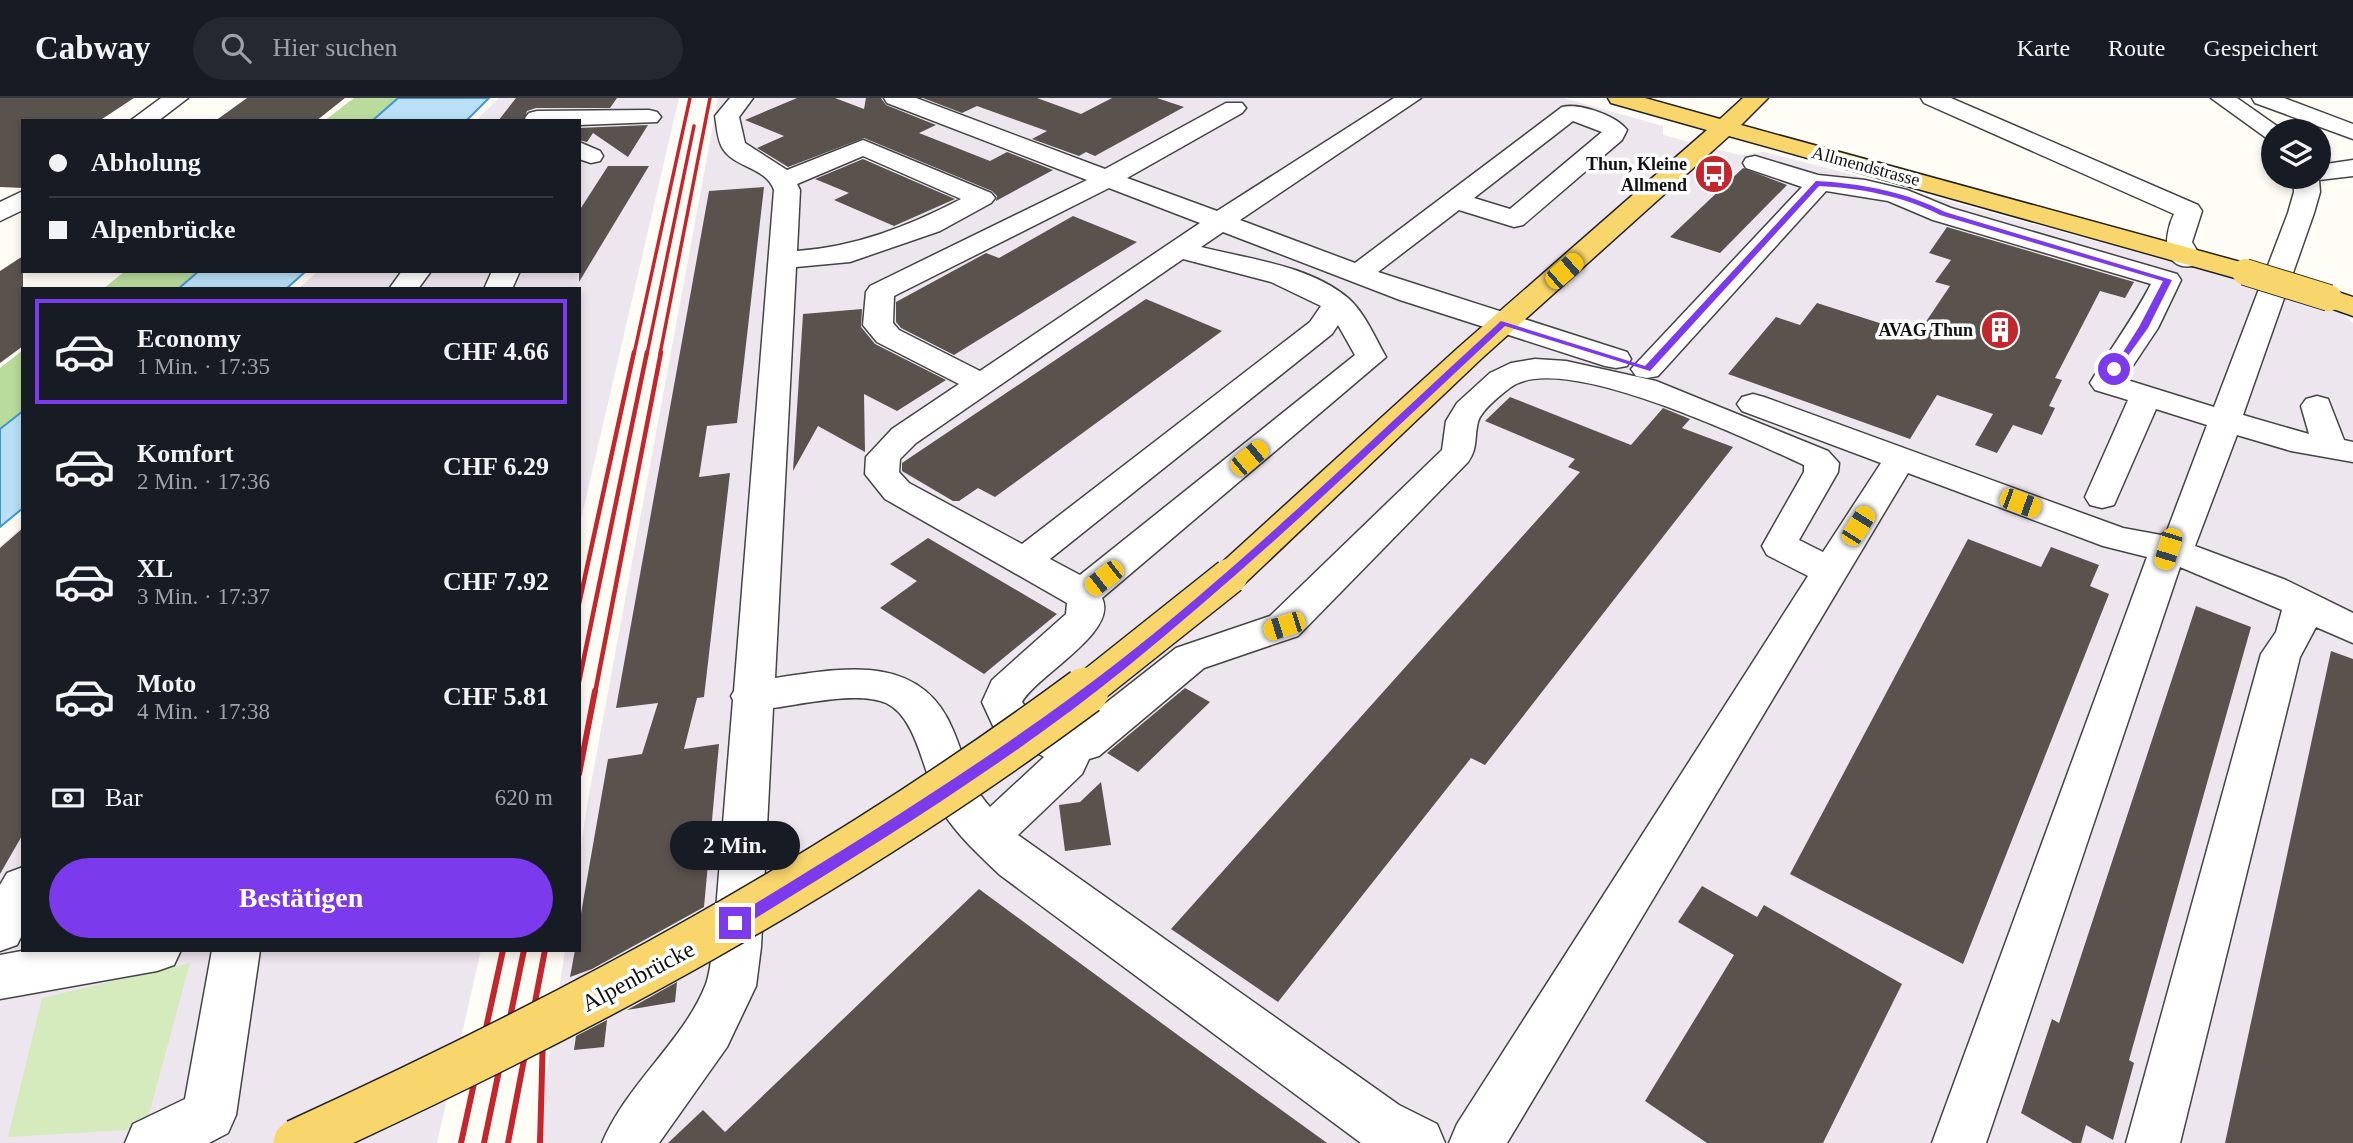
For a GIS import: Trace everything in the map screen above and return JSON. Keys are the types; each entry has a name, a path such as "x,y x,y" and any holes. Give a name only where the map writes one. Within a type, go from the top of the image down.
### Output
{"main road":[{"name":"Allmendstrasse","path":"1619,98 1714,136 2247,268 2342,296"},
{"name":"Alpenbrücke","path":"298,1143 584,1006 803,884 1001,755 1121,665 1230,576 1504,323 1757,98"}],"street":[{"path":"145,119 177,98"},
{"path":"535,119 552,98"},
{"path":"629,1143 650,1108 709,1030 731,986 737,947 751,696 787,190 784,180 733,146 727,116 742,98"},
{"path":"895,98 1357,275 1717,391 2116,538 2168,549 2303,603 2353,629"},
{"path":"1410,98 982,384 892,447 883,457 882,474 897,491 1082,594 1087,603 1087,613 1081,622 1006,691 1002,702 1009,718 1044,740 1072,747 1095,737 1173,669 1190,658 1284,626 1456,455 1460,447 1462,421 1468,410 1501,380 1522,370 1566,370 1645,388 1754,430 1816,458 1822,463 1821,472 1780,541 1780,546 1830,571"},
{"path":"1932,98 2189,211 2177,238 2183,252"},
{"path":"2222,98 2261,124"},
{"path":"2263,98 2353,132"},
{"path":"982,384 888,336 878,325 880,292 1108,178 1234,108"},
{"path":"1357,275 1455,200 1570,112 1602,122 1615,130 1614,135 1514,219 1455,200"},
{"path":"581,152 604,117"},
{"path":"535,119 649,117"},
{"path":"781,260 840,256 931,225 982,198 863,147 784,180"},
{"path":"1755,163 1816,183 1851,185 1914,202 1942,214 2168,280 2143,328 2122,354 2106,383 2146,396 2232,404 2291,442 2342,451"},
{"path":"2331,171 2353,168"},
{"path":"1647,369 1815,188 1816,183"},
{"path":"1959,1143 2168,549 2183,537 2301,213 2307,189"},
{"path":"0,213 21,200"},
{"path":"1082,594 1371,357 1348,316 1337,304 1315,289 1251,265 1181,250"},
{"path":"405,287 415,273"},
{"path":"1024,561 1321,328 1337,304"},
{"path":"2102,497 2146,396"},
{"path":"2317,406 2342,451"},
{"path":"1476,1143 1900,458"},
{"path":"2153,1143 2281,654 2294,636 2303,603"},
{"path":"751,696 857,685 900,691 927,715 952,789 989,835 1016,861 1380,1124 1418,1143"},
{"path":"989,835 1067,762 1072,747"},
{"path":"0,977 146,952"},
{"path":"152,1143 209,1115 236,952"}],"shaded area":[{"path":"499,98 679,98 581,519 581,287 300,287 316,273 581,273 581,119 477,119"},
{"path":"718,98 1564,98 1663,126 1663,135 1739,155 1764,152 2333,306 2353,323 2353,1143 536,1143 565,952 581,952 581,845"},
{"path":"21,528 21,952 481,952 437,1143 0,1143 0,546"}],"green space":[{"path":"354,98 398,98 374,119 327,119"},
{"path":"123,273 197,273 180,287 105,287"},
{"path":"21,352 21,413 0,429 0,368"},
{"path":"190,963 145,1129 8,1137 42,998"}],"water":[{"path":"398,98 489,98 468,119 374,119"},
{"path":"197,273 304,273 288,287 180,287"},
{"path":"21,413 21,510 0,527 0,429"}],"building":[{"path":"0,98 134,98 102,119 21,119 21,188 0,187"},
{"path":"247,98 345,98 319,119 218,119"},
{"path":"516,98 617,98 610,108 536,108 527,111 525,119 500,119"},
{"path":"797,98 835,98 864,109 866,98 881,98 886,105 936,125 919,133 990,161 1007,152 1053,170 996,201 997,196 992,191 864,138 788,167 757,148 784,136 745,120"},
{"path":"923,98 1037,98 1081,114 1112,98 1157,98 1184,107 1095,156 1086,152 1079,156 1032,139 1047,131 977,106 962,113"},
{"path":"648,125 628,157 593,133 587,142 581,140 581,128"},
{"path":"863,159 955,199 894,226 834,200 849,193 815,179"},
{"path":"608,166 649,166 579,282 581,208"},
{"path":"1743,168 1787,185 1720,253 1670,237"},
{"path":"764,187 737,423 707,426 699,477 730,473 704,697 697,698 684,749 719,744 704,907 592,969 570,977 575,952 581,952 581,914 608,759 642,754 658,703 616,708 709,191"},
{"path":"1073,216 1137,242 954,355 901,328 896,322 896,302 986,253 999,258"},
{"name":"AVAG Thun","path":"1947,227 2134,282 2125,298 2100,291 2055,378 2062,380 2049,406 2055,408 2042,435 2013,425 1997,453 1975,445 1993,414 1937,395 1910,439 1728,374 1776,317 1800,325 1817,303 1917,335 1950,286 1935,282 1951,260 1929,253"},
{"path":"21,257 21,347 0,363 0,271"},
{"path":"1146,299 1222,331 995,497 978,488 959,501 953,501 902,471 902,463"},
{"path":"862,309 861,327 875,344 946,380 897,411 864,394 865,452 818,426 793,471 803,314"},
{"path":"1510,397 1631,445 1663,408 1690,419 1682,428 1733,447 1485,765 1471,758 1278,1002 1171,929 1580,472 1568,467 1575,459 1485,421"},
{"path":"21,530 21,837 0,874 0,548"},
{"path":"928,538 1057,614 984,674 880,608 917,581 890,564"},
{"path":"1968,539 2041,567 2051,547 2099,565 2090,586 2109,594 1963,964 1790,874"},
{"path":"2196,606 2251,627 2129,1060 2134,1063 2113,1140 2086,1125 2081,1143 2073,1143 2021,1113 2052,1019 2059,1023"},
{"path":"2331,651 2353,659 2353,1143 2225,1143"},
{"path":"1185,688 1210,702 1138,772 1107,753"},
{"path":"1101,782 1111,845 1065,851 1059,805 1080,802"},
{"path":"1702,886 1757,917 1764,905 1902,984 1823,1143 1707,1143 1645,1101 1734,955 1678,922"},
{"path":"979,889 1327,1143 668,1143 703,1110 725,1132"},
{"path":"677,982 675,1002 627,1010"},
{"path":"607,1020 604,1047 574,1050 576,1036"}],"railway":[{"path":"634,354 690,98"},
{"path":"660,354 710,98"},
{"path":"647,354 694,126"},
{"path":"581,595 634,352"},
{"path":"581,672 647,352"},
{"path":"595,693 661,352"},
{"path":"581,764 595,691"},
{"path":"461,1143 503,952"},
{"path":"484,1143 524,952"},
{"path":"508,1143 545,952"},
{"path":"540,1143 544,999"}],"place":[{"name":"Thun, Kleine Allmend","path":"1714,174"},
{"name":"AVAG Thun","path":"2000,330"}],"route":[{"path":"735,923 848,857 932,803 1121,665 1248,559 1504,323 1647,369 1817,186 1816,183 1851,185 2168,280 2143,328 2122,354 2114,369"}]}
